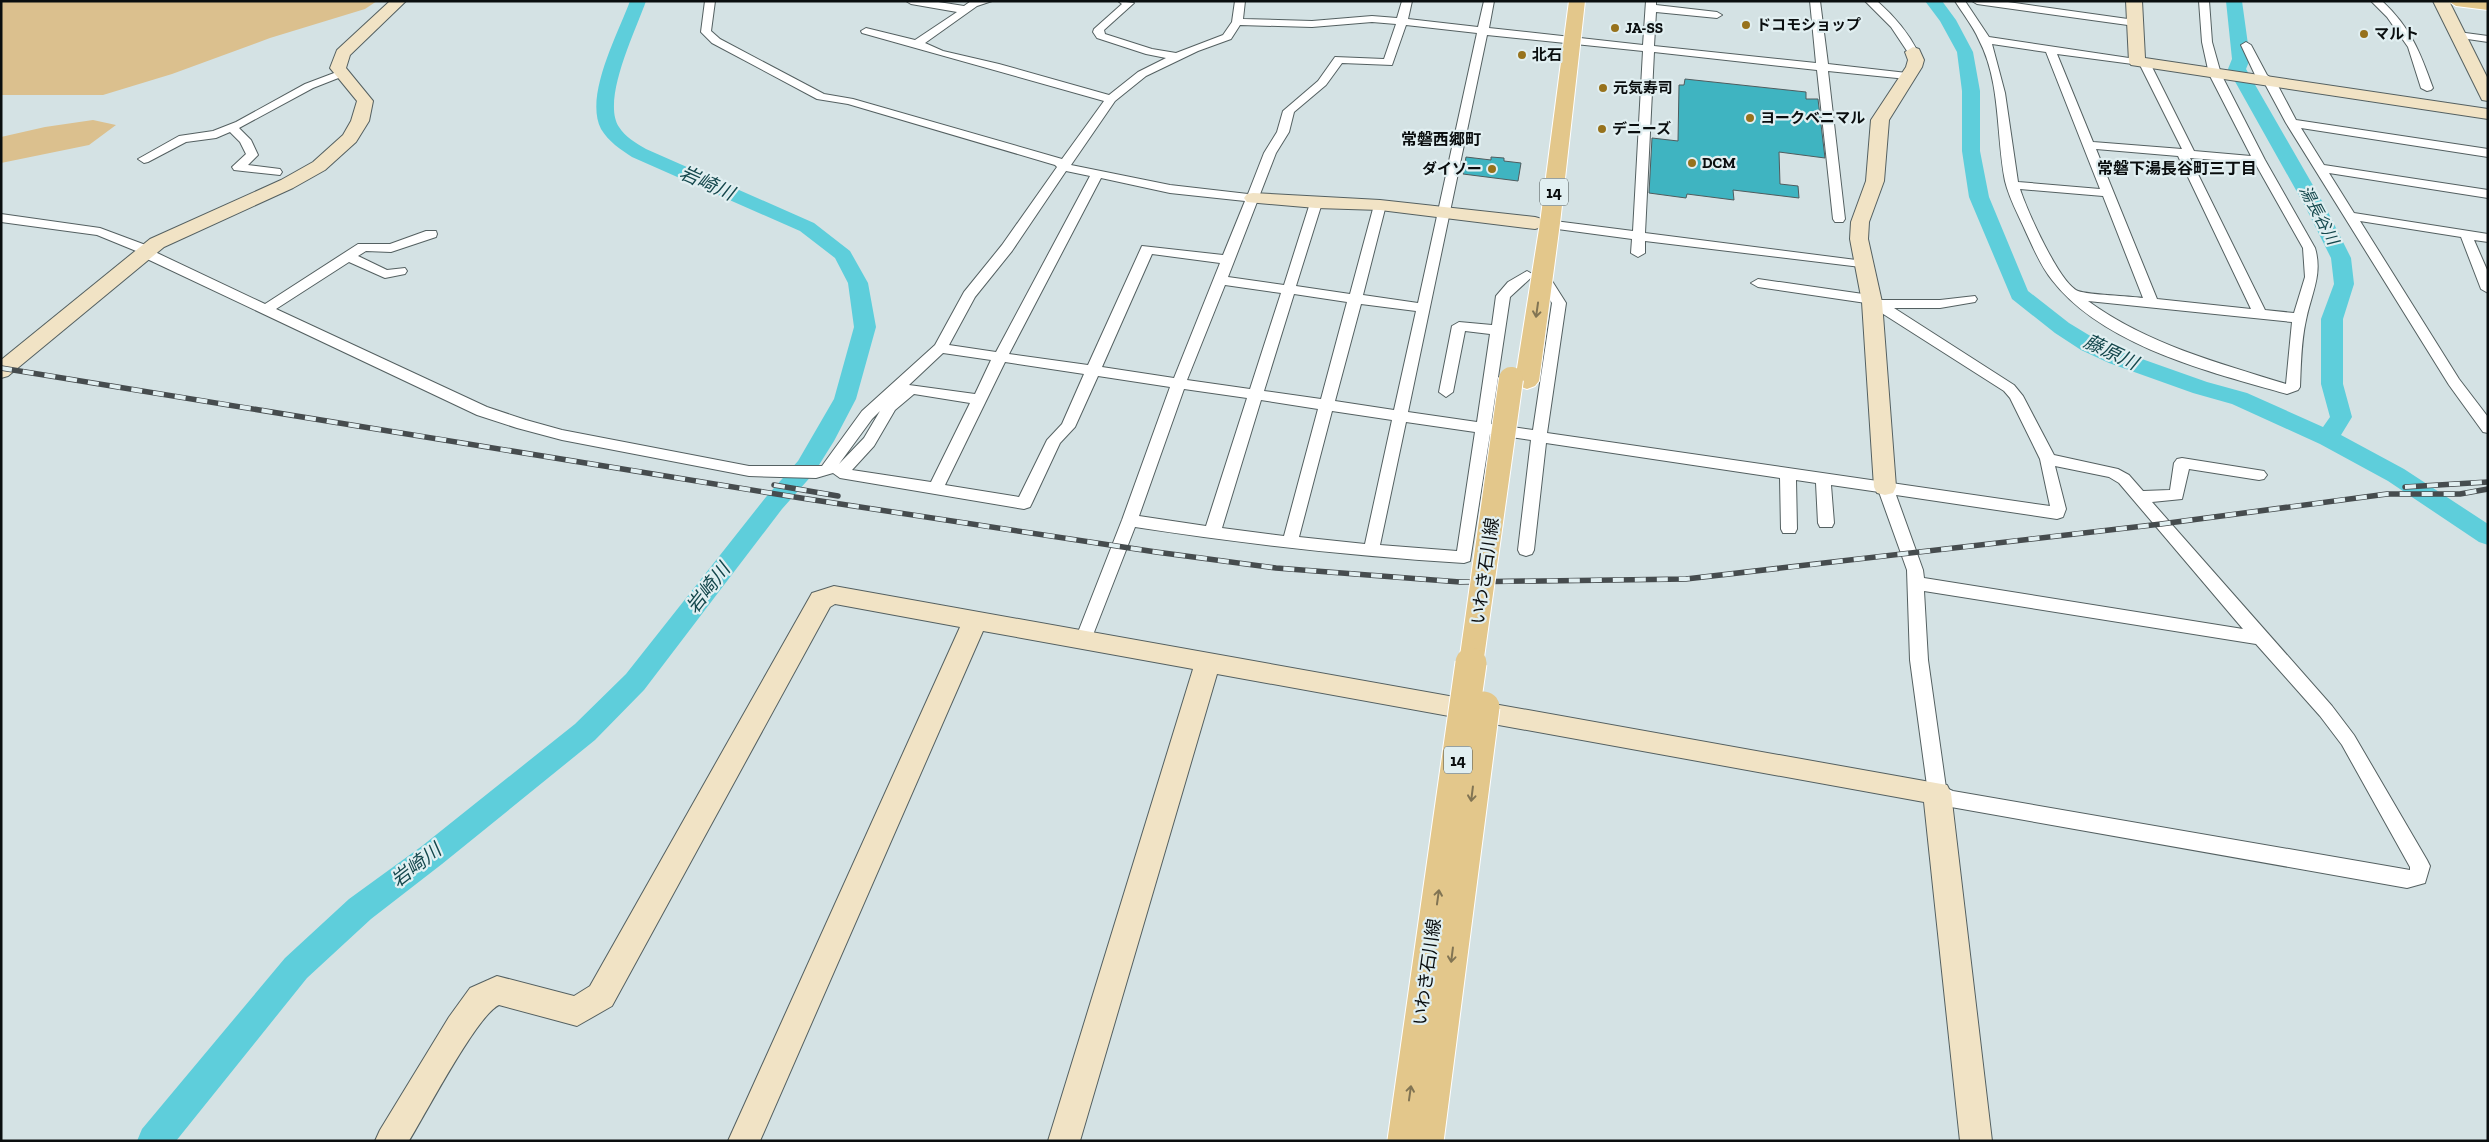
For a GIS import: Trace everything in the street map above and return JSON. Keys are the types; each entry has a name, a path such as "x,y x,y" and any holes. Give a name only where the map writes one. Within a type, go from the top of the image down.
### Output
{"main road":[{"name":"いわき石川線","path":"1564,1 1566,39"},
{"name":"いわき石川線","path":"1403,1141 1543,223 1566,39 1577,1"},
{"path":"2456,1 2488,5"},
{"name":"いわき石川線","path":"1428,1141 1519,380"}],"street":[{"path":"1,371 146,250 176,232 287,184 320,166 350,138 360,121 365,101 338,68 343,53 399,1"},
{"path":"710,1 706,32 716,41 821,97 858,104 1059,162 1063,166 1097,174 1170,189 1253,198 1316,203 1380,205 1444,212 1639,234 1864,265"},
{"path":"911,1 966,10"},
{"path":"917,44 974,4 987,1"},
{"path":"1123,1 1129,3 1099,29 1098,32 1101,36 1150,52 1178,57"},
{"path":"1,218 100,232 146,250 150,255 264,310 482,411 522,424 562,435 749,471 816,473 827,470 867,415 940,348 969,295 1006,248 1111,99 1142,74 1227,37 1237,22 1240,1"},
{"path":"1083,640 1130,520 1179,383 1270,152 1283,132 1289,111 1322,82 1339,59 1383,63 1397,21 1407,1"},
{"path":"1371,552 1489,1"},
{"path":"1816,1 1839,219"},
{"path":"1870,1 1888,16 1903,35 1916,60 1880,120 1875,181 1860,222 1859,239 1874,302 1885,487 1915,570 1919,660 1937,793 1976,1141"},
{"path":"1960,1 1985,40 1994,60 2012,185 2046,260 2058,278 2074,295 2105,318 2132,334 2203,362 2287,389 2293,387 2295,342 2300,318 2314,275 2313,260 2309,248 2259,160 2207,42 2204,1"},
{"path":"1977,1 2135,24"},
{"path":"2134,1 2135,24 2141,63 2186,153 2260,314"},
{"path":"2376,1 2391,16 2413,47 2427,88"},
{"path":"2442,1 2488,96"},
{"path":"1638,253 1651,5 1717,15"},
{"path":"1237,22 1312,24 1372,18 1908,76"},
{"path":"866,31 917,44 939,53 995,66 1111,99"},
{"path":"2458,35 2488,39"},
{"path":"1985,40 2488,114"},
{"path":"2246,45 2264,81 2351,216 2454,382 2488,428"},
{"path":"2050,49 2152,303"},
{"path":"144,159 183,139 216,134 231,128 309,86 342,73"},
{"path":"2292,123 2488,153"},
{"path":"231,128 240,134 249,145 252,155 238,167 276,172"},
{"path":"2089,145 2259,160"},
{"path":"2320,168 2488,194"},
{"path":"936,488 1000,357 1097,174"},
{"path":"2012,185 2108,193"},
{"path":"1212,533 1316,203"},
{"path":"1290,543 1380,205"},
{"path":"2351,216 2488,238"},
{"path":"264,310 363,247 390,248 431,234"},
{"path":"2466,235 2488,289"},
{"path":"979,399 911,389 890,407 868,442 840,474 1024,503 1054,440 1068,427 1147,249 1227,260"},
{"path":"348,256 385,274 400,271"},
{"path":"1130,520 1212,533 1371,552 1464,557 1503,296 1513,284 1535,276 1559,303 1526,550"},
{"path":"1220,280 1423,308"},
{"path":"1758,283 1874,302 1940,304 1970,298"},
{"path":"2074,295 2300,318"},
{"path":"391,1141 460,1027 481,998 497,990 577,1011 601,996 821,600 834,595 975,622 1937,793 1951,799 2407,879 2418,877 2420,866 2348,740 2326,710 2260,638 2124,479 2113,473 2049,459 2009,388 1874,302"},
{"path":"1446,392 1459,326 1497,330"},
{"path":"940,348 2057,512 2058,509 2046,461 2049,459"},
{"path":"2139,497 2177,495 2182,463 2259,475"},
{"path":"1788,473 1790,529"},
{"path":"1823,478 1826,523"},
{"path":"1916,583 2260,638"},
{"path":"744,1141 975,622"},
{"path":"1064,1141 1208,662"}],"shaded area":[{"path":"1,1 377,1 365,9 270,38 172,74 103,95 1,95"},
{"path":"93,120 116,125 89,145 1,163 1,137 45,127"}],"building":[{"path":"1685,79 1806,92 1806,99 1818,99 1825,158 1779,152 1780,184 1798,186 1799,198 1733,190 1734,200 1687,194 1686,198 1649,193 1652,138 1678,141 1679,85 1684,85"},
{"name":"ダイソー","path":"1466,157 1491,160 1491,157 1504,158 1504,161 1521,163 1518,181 1463,174"}],"waterway":[{"name":"岩崎川","path":"154,1141 296,968 360,909 432,855 585,732 635,682 774,503 806,467 823,441 845,399 865,327 858,283 843,255 807,227 639,153 625,144 611,130 607,121 605,101 607,86 638,1"},
{"name":"藤原川","path":"1933,1 1948,20 1965,52 1971,91 1971,151 1979,197 2019,294 2062,328 2089,345 2117,358 2201,388 2239,398 2328,438"},
{"name":"湯長谷川","path":"2234,1 2241,59 2237,69 2316,208 2341,258 2344,284 2341,298 2332,319 2332,384 2341,417 2328,438"},
{"name":"藤原川","path":"2328,438 2396,475 2488,536"}],"railway":[{"path":"1,368 801,498 1156,552 1276,568 1460,582 1686,579 2161,524 2387,494 2460,494 2488,489"},
{"path":"2405,487 2488,482"},
{"path":"774,485 838,496"}],"place":[{"name":"ドコモショップ","path":"1746,25"},
{"name":"JA-SS","path":"1615,28"},
{"name":"マルト","path":"2364,34"},
{"name":"北石","path":"1522,55"},
{"name":"元気寿司","path":"1603,88"},
{"name":"ヨークベニマル","path":"1750,118"},
{"name":"デニーズ","path":"1602,129"},
{"name":"DCM","path":"1692,163"},
{"name":"ダイソー","path":"1492,169"}],"district":[{"name":"常磐西郷町","path":"1441,139"},
{"name":"常磐下湯長谷町三丁目","path":"2177,168"}]}
